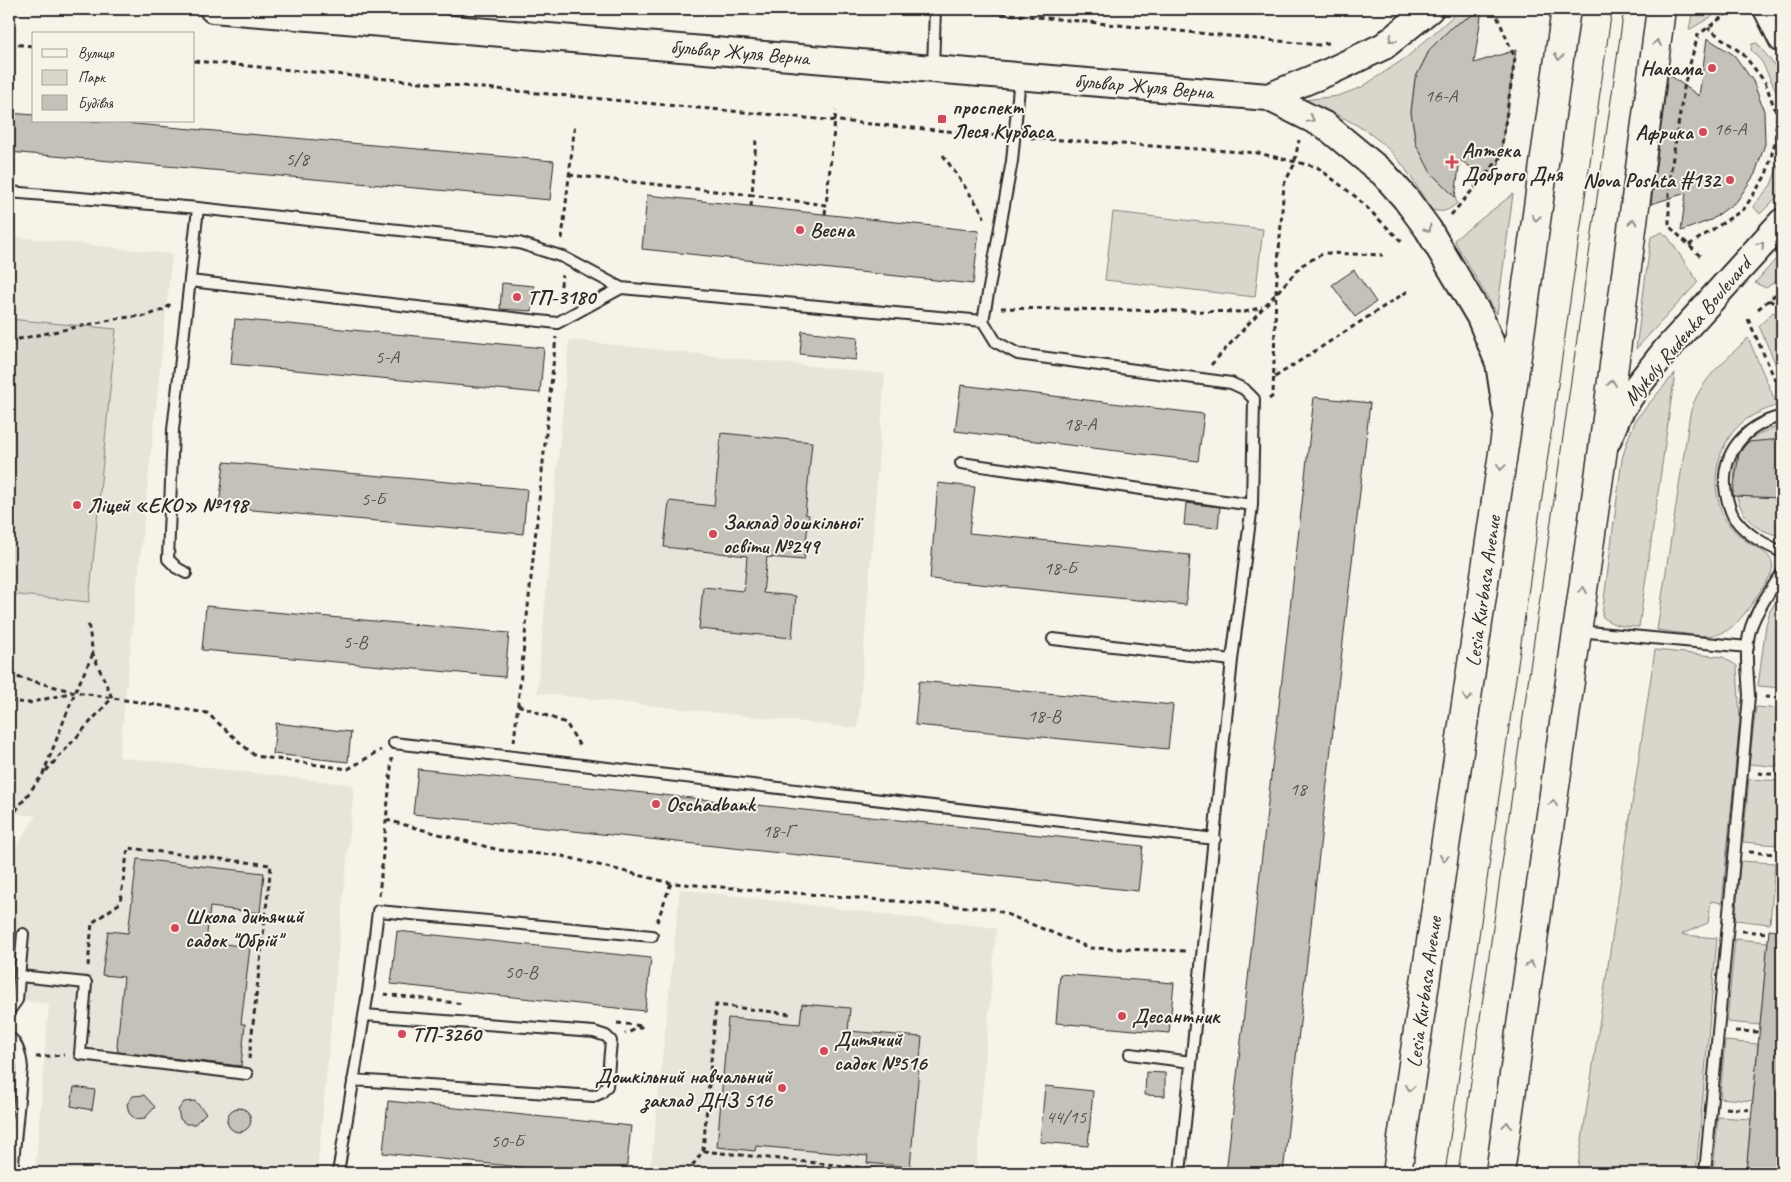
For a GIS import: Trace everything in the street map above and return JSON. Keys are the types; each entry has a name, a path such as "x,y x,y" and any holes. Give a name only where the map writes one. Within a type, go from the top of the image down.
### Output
{"main road":[{"name":"Lesia Kurbasa Avenue","path":"1397,1173 1508,419 1566,9"},
{"path":"1500,1173 1603,448 1661,9"}],"street":[{"name":"бульвар Жуля Верна","path":"212,9 1268,97 1326,126 1384,174 1428,228 1480,317 1499,363 1508,419"},
{"name":"бульвар Жуля Верна","path":"1268,97 1331,71 1384,46 1430,9"},
{"path":"1767,9 1782,39"},
{"name":"Mykoly Rudenka Boulevard","path":"1603,448 1619,413 1635,389 1666,350 1782,222"}],"lane":[{"path":"933,68 935,9"},
{"path":"1020,76 1012,160 983,321 996,342 1018,354 1231,383 1244,390 1254,399 1252,505 1232,660 1180,1173"},
{"path":"9,192 198,208 519,243 564,256 621,288 983,321"},
{"path":"186,573 176,568 168,558 173,430 198,208"},
{"path":"190,280 557,323 621,288"},
{"path":"1782,416 1766,420 1748,432 1736,444 1726,466 1724,484 1728,504 1735,519 1749,534 1764,544 1782,552"},
{"path":"961,463 1252,505"},
{"path":"1705,1173 1749,696 1748,647 1751,627 1763,603 1782,573"},
{"path":"1577,631 1748,647"},
{"path":"1053,639 1232,660"},
{"path":"394,743 1215,839"},
{"path":"338,1173 368,992 378,911 652,936"},
{"path":"9,1011 17,1000 23,934"},
{"path":"20,976 86,983 80,1054 247,1074"},
{"path":"353,1080 594,1096 601,1093 607,1086 611,1041 606,1036 594,1032 364,1015"},
{"path":"9,1037 12,1039 20,1056 22,1068 12,1173"},
{"path":"1130,1054 1191,1062"}],"path":[{"path":"957,9 1319,45 1335,41"},
{"path":"1451,215 1500,158 1515,58 1494,9"},
{"path":"1700,256 1669,226 1669,182 1685,82 1698,35 1729,12"},
{"path":"1689,245 1744,208 1766,175 1774,143 1776,115 1765,82 1743,54 1708,28"},
{"path":"9,44 32,46"},
{"path":"195,61 1014,137 1258,153 1317,167 1356,197 1403,243"},
{"path":"825,214 836,111"},
{"path":"1254,407 1273,396 1276,292 1284,184 1295,162 1304,115"},
{"path":"513,757 564,256 562,236 575,123"},
{"path":"751,206 756,140"},
{"path":"943,155 983,214 985,221"},
{"path":"569,175 826,205"},
{"path":"1198,378 1302,265 1324,253 1383,255"},
{"path":"9,341 121,318 145,316 166,309 190,280"},
{"path":"1758,309 1782,289"},
{"path":"1274,378 1408,291"},
{"path":"1769,300 1782,308"},
{"path":"985,307 1245,312 1262,307"},
{"path":"1748,319 1782,395"},
{"path":"88,622 93,654 112,698"},
{"path":"43,774 75,692 93,654"},
{"path":"9,675 75,692 207,713 255,756 348,770 394,743"},
{"path":"9,701 29,703 75,692"},
{"path":"14,814 43,774 112,698"},
{"path":"518,705 566,723 591,766"},
{"path":"378,911 394,743"},
{"path":"9,762 14,814 9,837"},
{"path":"1742,772 1782,775"},
{"path":"386,820 499,850 562,856 672,883 994,909 1090,948 1203,952"},
{"path":"86,983 92,923 120,903 128,848 271,865 247,1074"},
{"path":"1735,851 1776,854"},
{"path":"652,936 672,883"},
{"path":"1728,930 1769,933"},
{"path":"687,1173 703,1151 716,1005 790,1014"},
{"path":"1719,1030 1759,1032"},
{"path":"20,1056 44,1058 80,1054"},
{"path":"1711,1108 1752,1110"},
{"path":"703,1151 912,1173"}],"shaded area":[{"name":"Школа дитячий садок \"Обрій\"","path":"9,236 172,254 119,757 354,785 317,1173 35,1173 49,1004 9,999 9,858 36,816 9,813"},
{"name":"Заклад дошкільної освіти №249","path":"569,340 885,374 858,728 537,693"},
{"name":"Дитячий садок №516","path":"680,889 996,928 976,1173 650,1173"}],"green space":[{"path":"1461,9 1482,10 1453,26 1430,49 1415,79 1411,112 1416,144 1455,197 1457,203 1448,210 1440,211 1432,210 1400,162 1375,137 1341,116 1304,100 1338,96 1362,87 1407,57"},
{"path":"1693,9 1724,9 1689,30"},
{"path":"1757,43 1782,75 1782,103 1762,62 1751,50 1752,44"},
{"path":"1782,154 1782,192 1760,214 1753,206 1771,185"},
{"path":"1513,194 1497,314 1454,240"},
{"path":"1113,212 1263,229 1255,297 1105,280"},
{"path":"1662,232 1668,237 1698,282 1636,349 1651,237"},
{"path":"1782,252 1782,277 1766,288 1755,283"},
{"path":"1773,312 1782,318 1782,379 1759,326"},
{"path":"9,319 116,329 89,602 9,594"},
{"path":"1748,338 1777,405 1755,414 1736,429 1724,445 1718,464 1716,484 1720,509 1725,519 1741,537 1768,555 1773,566 1771,573 1749,608 1738,621 1729,629 1719,634 1708,636 1657,630 1690,414 1699,391 1706,381"},
{"path":"1675,373 1639,627 1619,625 1606,620 1602,616 1622,459 1636,419"},
{"path":"1782,426 1782,537 1760,529 1747,518 1738,500 1734,480 1737,460 1743,446 1758,434"},
{"path":"1782,591 1782,688 1758,686 1766,625 1770,611"},
{"path":"1655,650 1723,657 1737,666 1740,719 1722,903 1711,901 1708,923 1682,934 1717,938 1696,1173 1577,1173"},
{"path":"1756,707 1782,709 1782,767 1749,764"},
{"path":"1749,779 1782,781 1777,845 1743,842"},
{"path":"1740,861 1775,863 1770,924 1735,920"},
{"path":"1735,939 1768,942 1760,1025 1727,1022"},
{"path":"1725,1041 1758,1044 1753,1101 1720,1098"},
{"path":"1718,1117 1751,1119 1746,1173 1713,1173"}],"building":[{"path":"1482,10 1474,63 1516,50 1496,184 1460,160 1455,197 1431,173 1416,144 1411,112 1415,79 1430,49 1453,26"},
{"path":"1707,38 1734,55 1753,81 1764,111 1765,144 1755,174 1737,201 1711,220 1681,231 1686,193 1651,204 1668,74 1699,96"},
{"path":"9,113 32,115 32,122 112,122 554,161 550,200 9,152"},
{"path":"647,195 979,231 973,284 642,249"},
{"path":"1354,270 1376,302 1355,317 1332,285"},
{"name":"ТП-3180","path":"502,283 534,286 532,311 500,309"},
{"path":"235,319 544,348 540,393 231,364"},
{"path":"802,331 858,337 856,360 800,354"},
{"path":"961,385 1204,414 1198,461 955,431"},
{"path":"1314,397 1370,403 1283,1173 1226,1173"},
{"path":"721,433 812,442 805,514 809,515 804,560 767,557 763,593 796,596 792,638 699,629 703,587 744,591 747,556 664,547 669,501 714,506"},
{"path":"1782,439 1782,498 1733,496 1739,454 1748,442"},
{"path":"224,462 527,489 523,534 219,507"},
{"path":"938,483 975,487 969,533 1190,555 1186,605 930,579"},
{"path":"1186,503 1220,507 1218,528 1184,525"},
{"path":"206,606 509,633 505,677 202,650"},
{"path":"919,681 1173,705 1168,749 915,725"},
{"path":"276,723 351,732 348,762 273,754"},
{"path":"418,769 1143,846 1138,891 413,814"},
{"path":"137,859 264,873 260,913 210,907 206,942 250,947 241,1024 245,1024 241,1066 118,1052 117,1045 124,977 102,975 108,931 128,933"},
{"path":"1769,930 1782,931 1782,1173 1746,1173"},
{"path":"397,931 651,958 645,1011 391,984"},
{"path":"1060,974 1174,983 1169,1033 1056,1023"},
{"name":"Дошкільний навчальний заклад ДНЗ 516","path":"802,1004 850,1008 848,1031 922,1037 910,1167 867,1163 868,1156 756,1146 755,1151 717,1147 728,1018 800,1024"},
{"path":"1146,1072 1165,1073 1165,1096 1145,1095"},
{"path":"1045,1086 1093,1091 1088,1146 1040,1142"},
{"path":"74,1087 95,1090 92,1110 71,1106"},
{"path":"144,1095 155,1107 145,1118 135,1119 129,1113 127,1104 133,1096"},
{"path":"195,1101 206,1113 195,1124 186,1124 180,1119 178,1110 184,1102"},
{"path":"388,1101 631,1126 626,1173 579,1173 383,1153"},
{"path":"239,1108 244,1109 250,1115 250,1125 244,1131 239,1132 234,1131 228,1125 227,1120 228,1115 234,1109"}],"tram line":[{"path":"1445,1173 1612,9"},
{"path":"1458,1173 1624,9"}],"place":[{"name":"Накама","path":"1712,68"},
{"name":"проспект Леся Курбаса","path":"942,119"},
{"name":"Африка","path":"1703,132"},
{"name":"Аптека Доброго Дня","path":"1452,162"},
{"name":"Nova Poshta #132","path":"1730,180"},
{"name":"Весна","path":"800,230"},
{"name":"ТП-3180","path":"517,297"},
{"name":"Ліцей «ЕКО» №198","path":"77,505"},
{"name":"Заклад дошкільної освіти №249","path":"713,534"},
{"name":"Oschadbank","path":"656,804"},
{"name":"Школа дитячий садок \"Обрій\"","path":"175,928"},
{"name":"Десантник","path":"1122,1016"},
{"name":"ТП-3260","path":"402,1034"},
{"name":"Дитячий садок №516","path":"824,1051"},
{"name":"Дошкільний навчальний заклад ДНЗ 516","path":"782,1088"}]}
